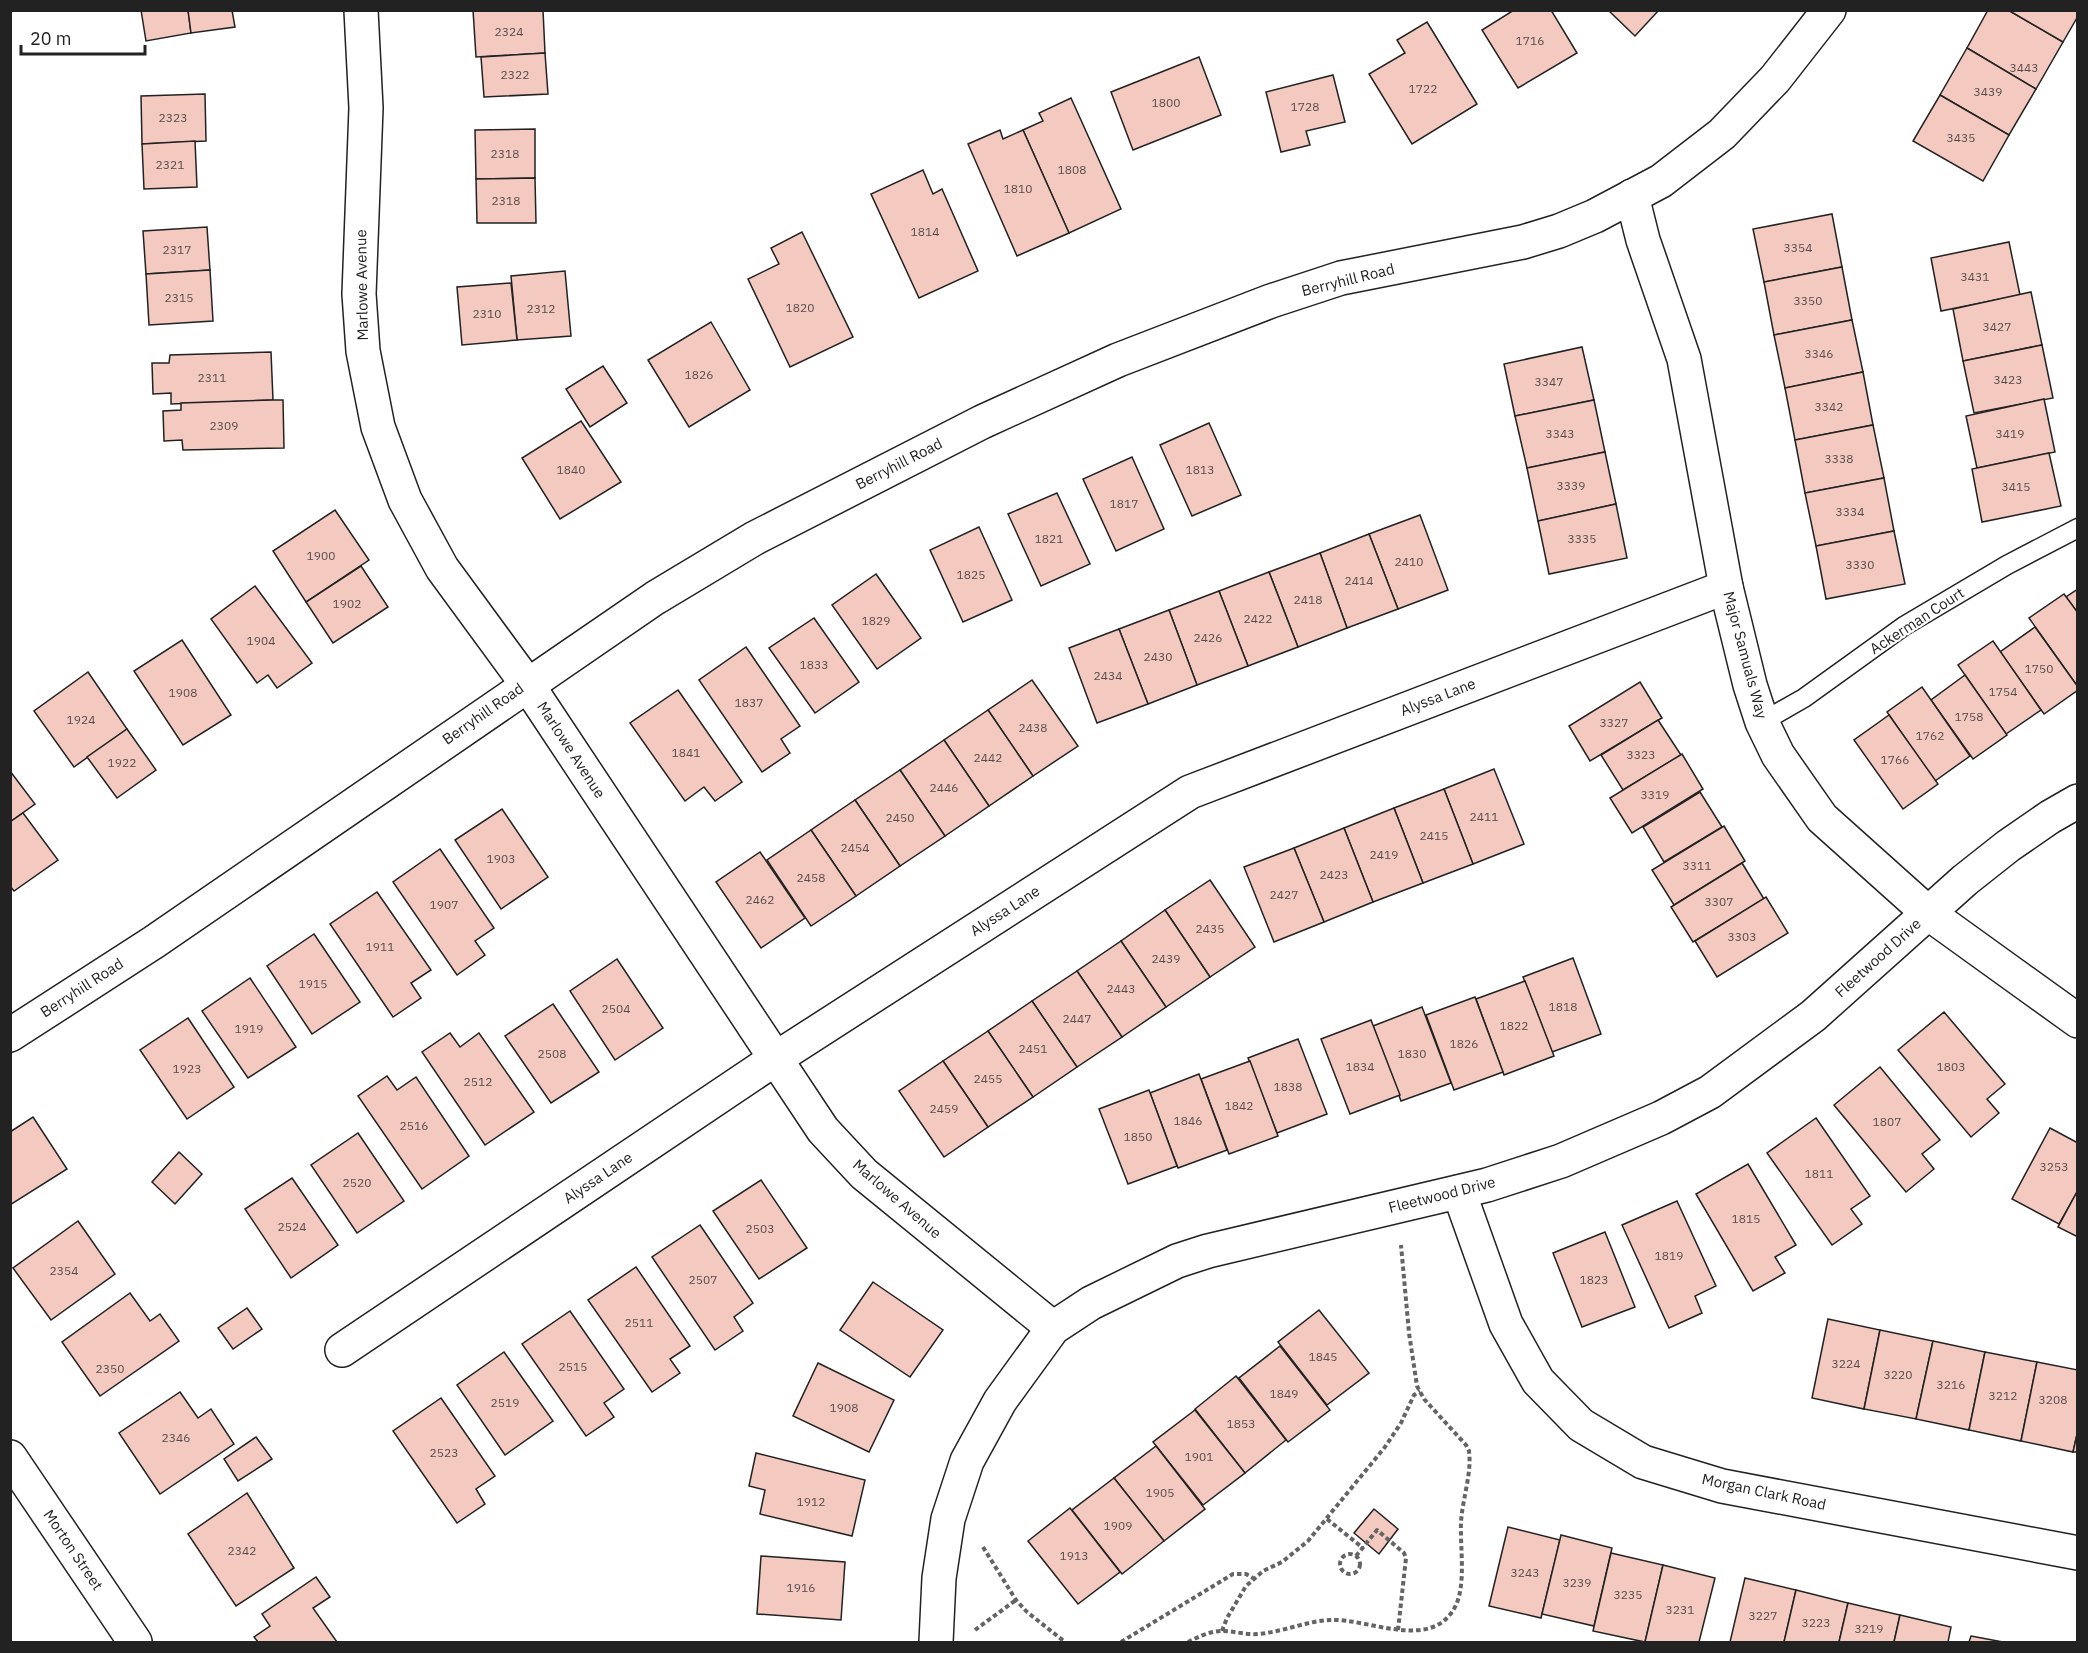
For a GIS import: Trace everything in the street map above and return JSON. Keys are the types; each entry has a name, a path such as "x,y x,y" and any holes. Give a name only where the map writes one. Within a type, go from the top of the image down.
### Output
{"street":[{"name":"Marlowe Avenue","path":"361,10 366,108 359,294 363,351 378,427 405,500 442,568 527,684 823,1130 864,1174 1053,1328"},
{"name":"Berryhill Road","path":"10,1035 154,942 527,684 656,598 755,538 982,422 1118,360 1271,301 1341,278 1523,242 1559,231 1594,216 1661,180 1722,134 1774,79 1829,10"},
{"name":"Major Samuals Way","path":"1632,196 1643,240 1684,358 1726,587 1750,685 1762,722 1778,755 1822,818 1928,914 2078,1021"},
{"name":"Alyssa Lane","path":"342,1350 775,1059 1190,792 1726,587"},
{"name":"Fleetwood Drive","path":"936,1642 939,1578 948,1519 967,1461 1000,1401 1053,1328 1091,1303 1177,1261 1208,1251 1487,1185 1561,1161 1661,1118 1710,1092 1813,1016 1965,880 2008,846 2078,801"},
{"name":"Morgan Clark Road","path":"1459,1192 1506,1324 1538,1381 1581,1425 1643,1462 1722,1486 2078,1553"},
{"name":"Morton Street","path":"10,1457 135,1642"}],"lane":[{"name":"Ackerman Court","path":"1762,722 1804,698 1904,626 2007,565 2078,528"}],"path":[{"path":"1188,1642 1206,1634 1222,1631 1255,1635 1331,1620 1347,1620 1398,1630 1420,1630 1434,1627 1445,1619 1455,1605 1460,1590 1461,1521 1469,1451 1424,1399 1417,1386 1409,1333 1401,1238"},
{"path":"1222,1631 1227,1618 1253,1578 1294,1554 1327,1519 1385,1447 1401,1423 1414,1395 1419,1391"},
{"path":"1327,1519 1363,1548"},
{"path":"1356,1556 1377,1530 1404,1553 1406,1558 1398,1630"},
{"path":"982,1545 1016,1600 1027,1612 1065,1642"},
{"path":"1347,1554 1356,1556 1360,1564 1358,1570 1352,1574 1346,1574 1340,1566 1341,1558 1347,1554"},
{"path":"1121,1642 1233,1574 1246,1574 1253,1578"},
{"path":"967,1636 1016,1600"}],"building":[{"path":"141,10 188,10 191,33 146,41"},
{"path":"188,10 232,10 235,27 191,33"},
{"path":"473,10 543,10 545,53 476,57"},
{"path":"1514,10 1551,10 1577,53 1518,88 1482,30"},
{"path":"1608,10 1659,10 1635,36"},
{"path":"1988,10 2008,10 2063,42 2036,89 1967,48"},
{"path":"2008,10 2078,10 2078,16 2063,42"},
{"path":"1427,22 1477,104 1412,144 1369,74 1405,53 1397,40"},
{"path":"1967,48 2036,89 2009,135 1940,95"},
{"path":"545,53 548,94 484,97 481,57"},
{"path":"1199,57 1221,115 1133,150 1111,92"},
{"path":"1333,75 1345,122 1306,131 1310,145 1281,152 1266,92"},
{"path":"205,94 206,141 142,144 141,96"},
{"path":"1940,95 2009,135 1983,181 1913,141"},
{"path":"1071,98 1121,209 1069,233 1023,130 1043,121 1039,113"},
{"path":"535,129 535,178 476,179 475,130"},
{"path":"1000,130 1003,139 1023,130 1069,233 1017,256 968,144"},
{"path":"195,141 197,187 144,189 142,144"},
{"path":"923,170 933,194 942,189 978,271 919,298 871,194"},
{"path":"535,178 536,223 477,223 476,179"},
{"path":"1832,214 1842,267 1764,282 1753,229"},
{"path":"207,227 210,270 146,274 143,231"},
{"path":"802,232 853,337 790,367 748,279 779,264 771,248"},
{"path":"2009,242 2020,295 1941,311 1931,258"},
{"path":"1842,267 1852,320 1774,335 1764,282"},
{"path":"210,270 213,321 149,325 146,274"},
{"path":"565,271 571,336 517,340 511,276"},
{"path":"511,283 517,340 462,345 457,287"},
{"path":"2031,292 2042,345 1963,361 1953,309"},
{"path":"1852,320 1863,372 1785,388 1774,335"},
{"path":"711,322 750,390 689,427 648,360"},
{"path":"2042,345 2053,398 1974,413 1963,361"},
{"path":"1582,347 1594,400 1515,416 1504,364"},
{"path":"271,352 273,400 171,404 171,393 153,394 152,363 169,363 170,355"},
{"path":"603,366 627,403 590,427 566,389"},
{"path":"1863,372 1873,425 1795,440 1785,388"},
{"path":"2044,399 2055,452 1977,468 1966,416"},
{"path":"283,400 284,448 183,450 182,440 164,441 163,411 181,410 181,403"},
{"path":"1594,400 1605,452 1527,468 1515,416"},
{"path":"581,421 621,482 560,519 522,458"},
{"path":"1209,423 1241,495 1192,516 1160,445"},
{"path":"1873,425 1884,478 1805,493 1795,440"},
{"path":"1605,452 1616,504 1538,521 1527,468"},
{"path":"2049,453 2061,506 1982,522 1972,469"},
{"path":"1132,457 1164,529 1116,551 1083,479"},
{"path":"1884,478 1894,531 1816,546 1805,493"},
{"path":"1057,493 1090,564 1041,586 1008,514"},
{"path":"1616,504 1627,558 1549,574 1538,521"},
{"path":"335,510 369,560 306,602 273,551"},
{"path":"1420,515 1448,590 1398,609 1369,534"},
{"path":"979,527 1012,600 963,622 930,550"},
{"path":"1894,531 1905,584 1826,599 1816,546"},
{"path":"1369,534 1398,609 1347,628 1320,553"},
{"path":"1320,553 1347,628 1298,647 1269,572"},
{"path":"361,566 388,607 333,643 306,602"},
{"path":"1269,572 1298,647 1248,666 1219,591"},
{"path":"876,574 921,638 877,669 832,605"},
{"path":"255,586 312,663 277,688 268,675 257,683 211,619"},
{"path":"2078,589 2078,613 2066,597"},
{"path":"1219,591 1248,666 1197,685 1169,610"},
{"path":"2064,594 2078,613 2078,687 2029,618"},
{"path":"1169,610 1197,685 1148,704 1119,629"},
{"path":"814,618 859,682 815,713 769,648"},
{"path":"2035,627 2078,687 2078,690 2044,714 2000,652"},
{"path":"1119,629 1148,704 1097,723 1069,648"},
{"path":"182,640 231,715 183,745 134,671"},
{"path":"1993,641 2041,710 2006,734 1958,665"},
{"path":"746,647 800,726 781,739 790,753 762,772 699,680"},
{"path":"88,672 127,729 74,767 34,711"},
{"path":"1965,675 2007,735 1973,759 1931,700"},
{"path":"1032,680 1078,746 1033,776 988,710"},
{"path":"1640,682 1662,718 1590,761 1569,726"},
{"path":"1922,687 1970,756 1935,781 1887,712"},
{"path":"678,690 742,782 715,801 704,787 685,801 630,723"},
{"path":"988,710 1033,776 989,806 944,740"},
{"path":"1889,715 1938,784 1903,809 1854,740"},
{"path":"1658,720 1681,755 1623,790 1601,755"},
{"path":"127,729 156,770 117,798 87,757"},
{"path":"944,740 989,806 945,836 900,770"},
{"path":"1682,754 1703,789 1632,833 1610,798"},
{"path":"1494,769 1524,844 1473,864 1444,789"},
{"path":"900,770 945,836 900,866 855,800"},
{"path":"10,771 35,804 10,822"},
{"path":"1444,789 1473,864 1423,883 1394,808"},
{"path":"1700,792 1722,827 1664,862 1643,827"},
{"path":"855,800 900,866 856,896 811,830"},
{"path":"1394,808 1423,883 1373,902 1344,828"},
{"path":"502,809 548,877 501,909 455,840"},
{"path":"23,813 58,860 14,891 10,886 10,822"},
{"path":"1724,826 1745,861 1674,905 1652,870"},
{"path":"1344,828 1373,902 1324,922 1294,848"},
{"path":"811,830 856,896 811,926 767,860"},
{"path":"1294,848 1324,922 1274,942 1244,867"},
{"path":"440,849 494,928 475,941 485,955 457,975 393,882"},
{"path":"760,852 805,918 761,948 716,882"},
{"path":"1742,863 1764,899 1693,942 1671,907"},
{"path":"1210,880 1255,947 1210,977 1165,910"},
{"path":"377,892 431,970 411,983 421,998 393,1017 330,924"},
{"path":"1766,897 1788,933 1717,977 1695,941"},
{"path":"1165,910 1210,977 1166,1007 1121,941"},
{"path":"314,934 360,1002 312,1034 267,966"},
{"path":"1121,941 1166,1007 1122,1037 1077,971"},
{"path":"1573,958 1601,1034 1552,1052 1523,977"},
{"path":"617,959 663,1028 615,1060 570,991"},
{"path":"1077,971 1122,1037 1077,1067 1032,1001"},
{"path":"250,978 296,1047 248,1078 202,1011"},
{"path":"1525,981 1554,1056 1504,1075 1476,999"},
{"path":"1475,997 1503,1072 1454,1090 1426,1015"},
{"path":"1032,1001 1077,1067 1033,1097 988,1031"},
{"path":"553,1004 599,1072 551,1103 505,1036"},
{"path":"1422,1007 1451,1083 1401,1101 1373,1026"},
{"path":"1944,1012 2005,1084 1987,1099 1999,1113 1971,1137 1898,1050"},
{"path":"188,1018 234,1087 187,1119 140,1050"},
{"path":"1371,1020 1400,1095 1350,1114 1321,1039"},
{"path":"988,1031 1033,1097 988,1127 943,1061"},
{"path":"450,1033 460,1047 479,1033 534,1112 485,1145 422,1052"},
{"path":"1298,1039 1327,1114 1277,1133 1248,1058"},
{"path":"943,1061 988,1127 944,1157 899,1091"},
{"path":"1250,1061 1278,1136 1229,1154 1201,1079"},
{"path":"1880,1067 1940,1140 1922,1154 1934,1169 1906,1192 1834,1105"},
{"path":"1199,1074 1227,1150 1178,1168 1150,1093"},
{"path":"387,1076 397,1090 416,1077 469,1156 422,1189 358,1096"},
{"path":"1149,1090 1177,1166 1128,1184 1099,1109"},
{"path":"33,1117 67,1169 10,1205 10,1132"},
{"path":"1816,1118 1870,1196 1851,1209 1862,1224 1832,1245 1767,1153"},
{"path":"2050,1128 2078,1143 2078,1190 2059,1224 2012,1199"},
{"path":"358,1133 404,1201 357,1233 311,1165"},
{"path":"179,1152 202,1174 175,1204 152,1182"},
{"path":"1748,1164 1796,1245 1775,1257 1785,1273 1753,1291 1696,1194"},
{"path":"292,1178 338,1245 291,1278 245,1209"},
{"path":"761,1180 807,1248 759,1279 713,1211"},
{"path":"2078,1190 2078,1237 2058,1227"},
{"path":"1677,1201 1716,1286 1695,1296 1702,1313 1669,1328 1622,1225"},
{"path":"78,1221 115,1274 51,1320 13,1268"},
{"path":"700,1225 753,1303 734,1317 743,1331 715,1350 652,1257"},
{"path":"1605,1232 1635,1307 1582,1327 1553,1253"},
{"path":"636,1267 690,1346 670,1359 680,1373 652,1392 588,1300"},
{"path":"873,1282 943,1330 910,1377 840,1330"},
{"path":"130,1293 150,1321 160,1314 179,1341 100,1396 62,1342"},
{"path":"247,1308 262,1329 233,1349 218,1328"},
{"path":"1319,1310 1369,1373 1327,1405 1278,1342"},
{"path":"570,1311 624,1389 604,1403 614,1417 586,1436 522,1344"},
{"path":"1828,1319 1880,1330 1864,1409 1812,1398"},
{"path":"1880,1330 1933,1341 1916,1419 1864,1409"},
{"path":"1933,1341 1985,1352 1969,1430 1916,1419"},
{"path":"1280,1346 1330,1410 1288,1442 1239,1378"},
{"path":"504,1352 553,1421 505,1455 457,1385"},
{"path":"1985,1352 2037,1362 2021,1441 1969,1430"},
{"path":"2037,1362 2078,1370 2078,1430 2073,1452 2021,1441"},
{"path":"818,1363 894,1400 869,1452 793,1416"},
{"path":"1236,1376 1286,1440 1245,1473 1195,1409"},
{"path":"180,1392 198,1418 211,1409 234,1444 160,1494 119,1433"},
{"path":"441,1398 495,1476 476,1489 485,1504 457,1523 393,1431"},
{"path":"1195,1410 1245,1473 1203,1505 1153,1442"},
{"path":"2078,1430 2078,1452 2073,1452"},
{"path":"256,1437 272,1459 238,1481 224,1459"},
{"path":"1156,1446 1205,1509 1164,1541 1114,1478"},
{"path":"756,1453 865,1480 852,1536 760,1514 765,1490 749,1486"},
{"path":"1114,1478 1164,1541 1122,1574 1072,1510"},
{"path":"247,1493 294,1568 236,1606 188,1534"},
{"path":"1070,1508 1120,1572 1078,1604 1028,1541"},
{"path":"1374,1509 1398,1529 1379,1554 1354,1533"},
{"path":"1508,1527 1560,1540 1541,1618 1489,1606"},
{"path":"1561,1535 1612,1548 1594,1626 1542,1614"},
{"path":"1611,1553 1663,1565 1645,1642 1593,1631"},
{"path":"761,1556 845,1562 841,1620 757,1614"},
{"path":"1663,1565 1715,1578 1699,1642 1645,1642"},
{"path":"316,1577 330,1597 313,1608 337,1642 258,1642 254,1637 270,1626 262,1614"},
{"path":"1745,1578 1796,1590 1784,1642 1730,1642"},
{"path":"1796,1590 1848,1603 1839,1642 1784,1642"},
{"path":"1848,1603 1900,1615 1894,1642 1839,1642"},
{"path":"1900,1615 1951,1627 1948,1642 1894,1642"},
{"path":"1971,1636 2003,1642 1969,1642"}]}
